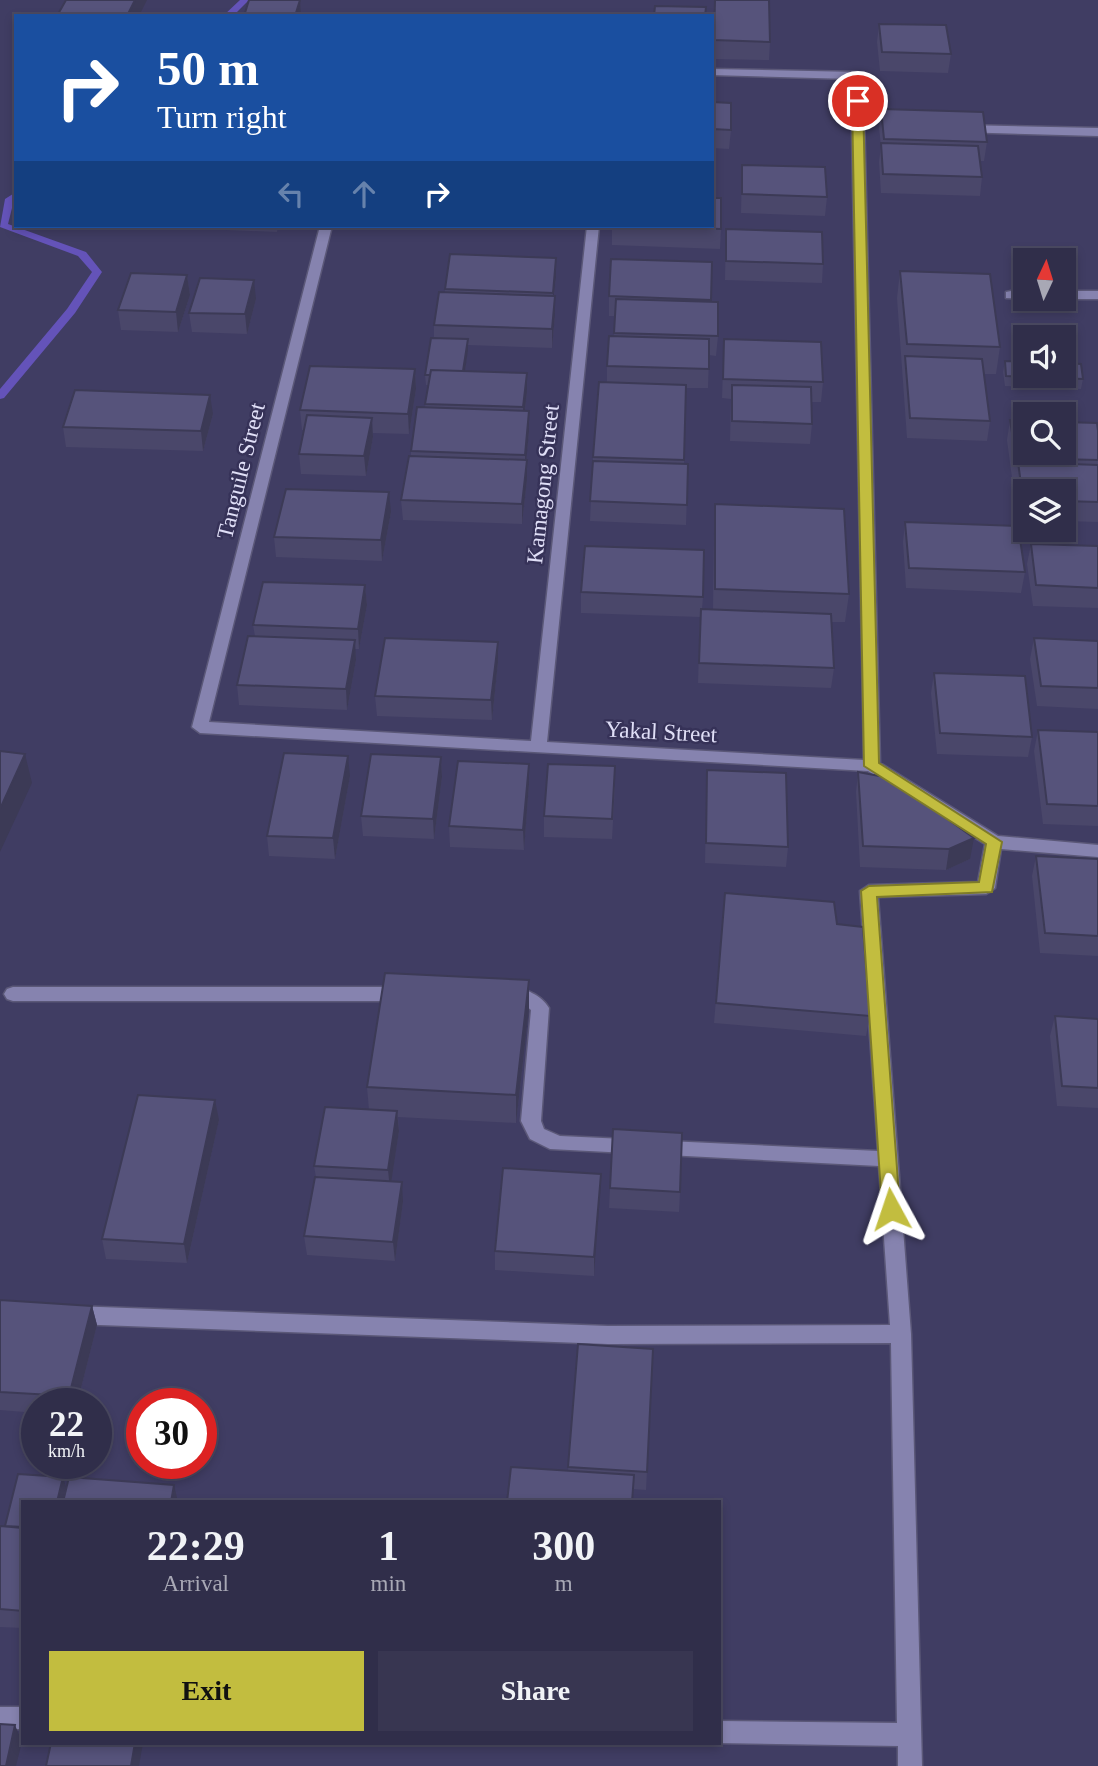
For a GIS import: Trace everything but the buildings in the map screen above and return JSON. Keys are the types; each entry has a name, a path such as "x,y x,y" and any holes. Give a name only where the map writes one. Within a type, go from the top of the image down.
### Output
{"street":[{"path":"714,72 857,76 866,126 872,766"},
{"path":"941,128 1098,132"},
{"name":"Tanguile Street","path":"200,727 325,228"},
{"name":"Kamagong Street","path":"538,748 593,228"},
{"path":"1076,295 1098,295"},
{"name":"Yakal Street","path":"200,727 872,766 994,842 1098,850"},
{"path":"910,1766 901,1334 869,891 986,888 994,842"},
{"path":"491,993 531,999 540,1007 531,1121 537,1134 557,1144 887,1159"},
{"path":"13,995 423,994"},
{"path":"52,1315 608,1335 901,1334"},
{"path":"0,1718 21,1718"},
{"path":"721,1732 908,1735"}],"waterway":[{"path":"229,14 245,0"},
{"path":"0,396 71,311 97,272 82,254 3,225 10,199 14,196"}],"route":[{"path":"858,101 872,766 994,842 986,888 869,891 891,1209"}]}
